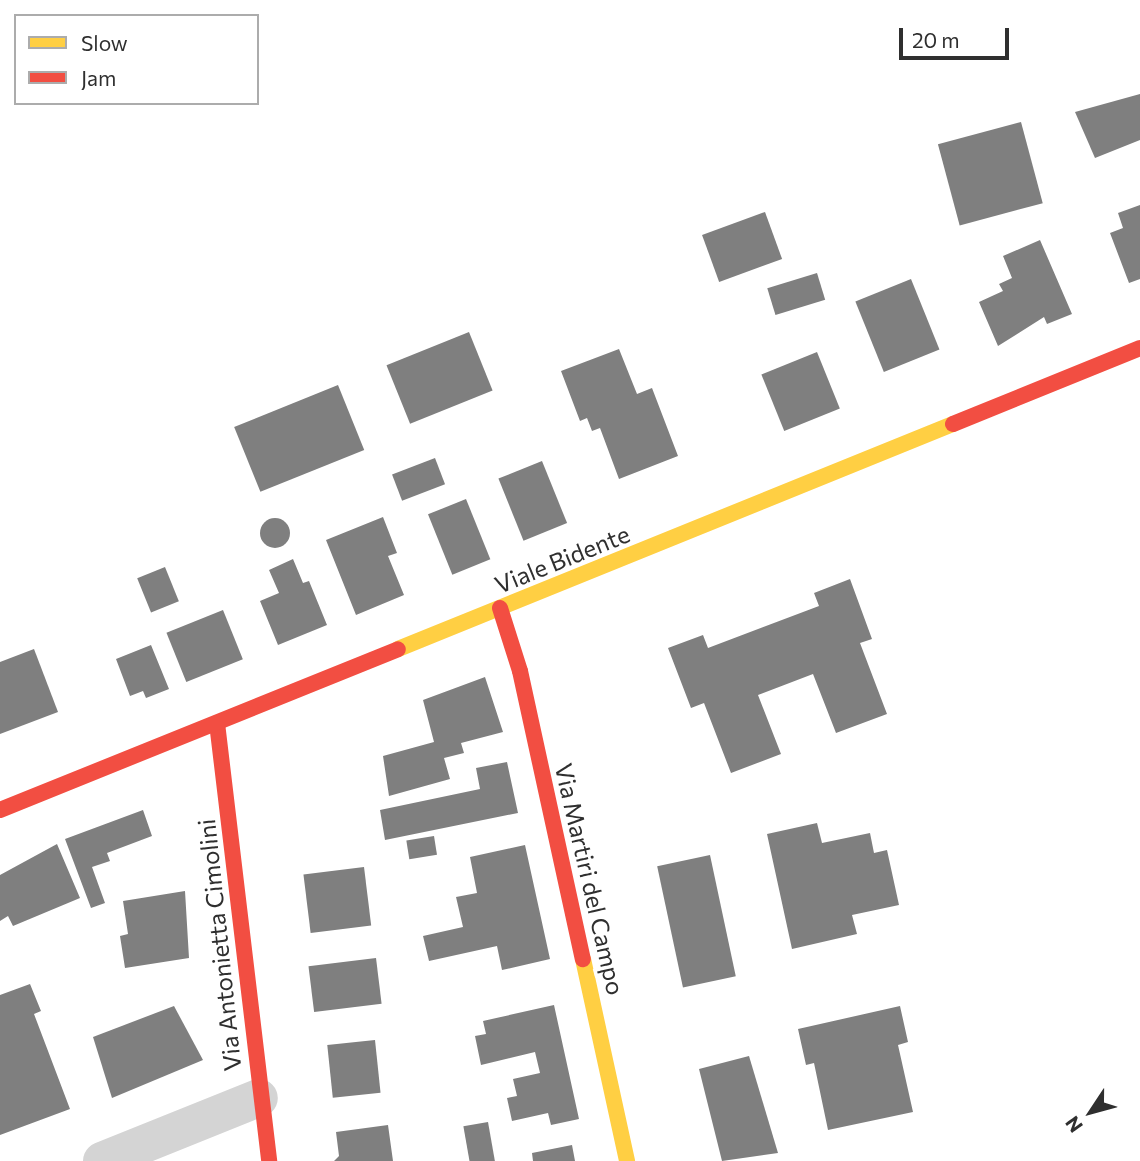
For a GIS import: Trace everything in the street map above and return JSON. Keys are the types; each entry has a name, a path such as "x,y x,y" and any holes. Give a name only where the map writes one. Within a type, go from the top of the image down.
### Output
{"street":[{"name":"Viale Bidente","path":"0,810 1140,348"},
{"name":"Via Martiri del Campo","path":"500,608 523,684 627,1161"},
{"name":"Via Antonietta Cimolini","path":"217,723 259,1098 269,1161"},
{"path":"102,1161 259,1098"}],"building":[{"path":"1140,94 1140,140 1095,158 1075,112"},
{"path":"1021,122 1043,203 960,225 938,144"},
{"path":"1140,205 1140,279 1129,283 1110,233 1123,228 1118,213"},
{"path":"765,212 782,259 719,282 702,235"},
{"path":"1040,240 1072,314 1047,324 1044,317 998,346 979,302 1003,291 999,284 1012,278 1003,256"},
{"path":"817,273 825,300 775,315 767,288"},
{"path":"911,279 939,349 884,372 855,301"},
{"path":"469,332 493,390 410,424 386,365"},
{"path":"619,349 637,394 652,388 678,456 619,479 600,428 592,431 587,418 580,421 561,371"},
{"path":"817,352 840,409 784,431 761,374"},
{"path":"338,385 364,450 260,492 234,427"},
{"path":"435,458 445,484 402,501 392,474"},
{"path":"542,461 567,523 524,541 498,479"},
{"path":"466,499 490,559 452,575 428,514"},
{"path":"383,517 397,553 388,556 404,595 356,615 326,540"},
{"path":"275,518 281,519 289,527 289,539 281,547 275,548 269,547 261,539 260,533 261,527 269,519"},
{"path":"293,559 303,583 309,581 327,625 278,645 260,601 279,593 269,570"},
{"path":"165,567 179,601 151,613 137,578"},
{"path":"850,579 872,639 860,643 887,714 836,733 813,674 758,695 781,754 731,773 704,703 691,708 668,648 703,635 708,648 819,606 814,593"},
{"path":"223,610 243,659 186,682 166,633"},
{"path":"151,645 169,689 146,698 143,691 130,696 116,659"},
{"path":"34,649 58,712 0,734 0,662"},
{"path":"485,677 503,732 461,743 464,753 444,758 450,779 389,796 383,756 434,742 423,700"},
{"path":"507,762 518,813 385,840 380,810 480,789 476,768"},
{"path":"143,810 152,836 107,853 110,861 92,867 105,903 91,908 65,839"},
{"path":"817,823 822,843 870,833 874,853 887,850 899,905 852,915 857,934 792,949 767,834"},
{"path":"434,836 437,855 409,859 406,840"},
{"path":"57,844 80,898 13,926 8,916 0,921 0,875"},
{"path":"525,845 550,959 502,970 497,946 429,961 423,936 463,927 456,897 477,893 470,857"},
{"path":"710,855 736,976 683,988 657,866"},
{"path":"364,867 371,926 311,933 303,874"},
{"path":"185,891 189,958 125,968 120,936 128,934 123,901"},
{"path":"376,958 382,1004 314,1012 309,966"},
{"path":"30,984 41,1011 34,1014 70,1109 0,1135 0,995"},
{"path":"554,1005 579,1119 551,1125 548,1113 512,1121 507,1098 517,1096 513,1079 540,1073 535,1052 481,1065 475,1036 486,1034 483,1021"},
{"path":"174,1006 203,1060 112,1098 93,1037"},
{"path":"900,1006 908,1042 898,1045 913,1112 828,1130 814,1063 806,1065 798,1029"},
{"path":"375,1040 381,1093 333,1098 327,1045"},
{"path":"749,1056 778,1153 722,1161 699,1069"},
{"path":"488,1122 495,1161 469,1161 463,1126"},
{"path":"388,1125 393,1161 334,1161 339,1156 336,1132"},
{"path":"572,1145 575,1161 533,1161 532,1153"}],"traffic: slow":[{"path":"398,649 953,424"},
{"path":"583,959 627,1161"}],"traffic: jam":[{"path":"953,424 1140,348"},
{"path":"500,608 520,671 583,959"},
{"path":"0,810 398,649"},
{"path":"217,723 269,1161"}]}
